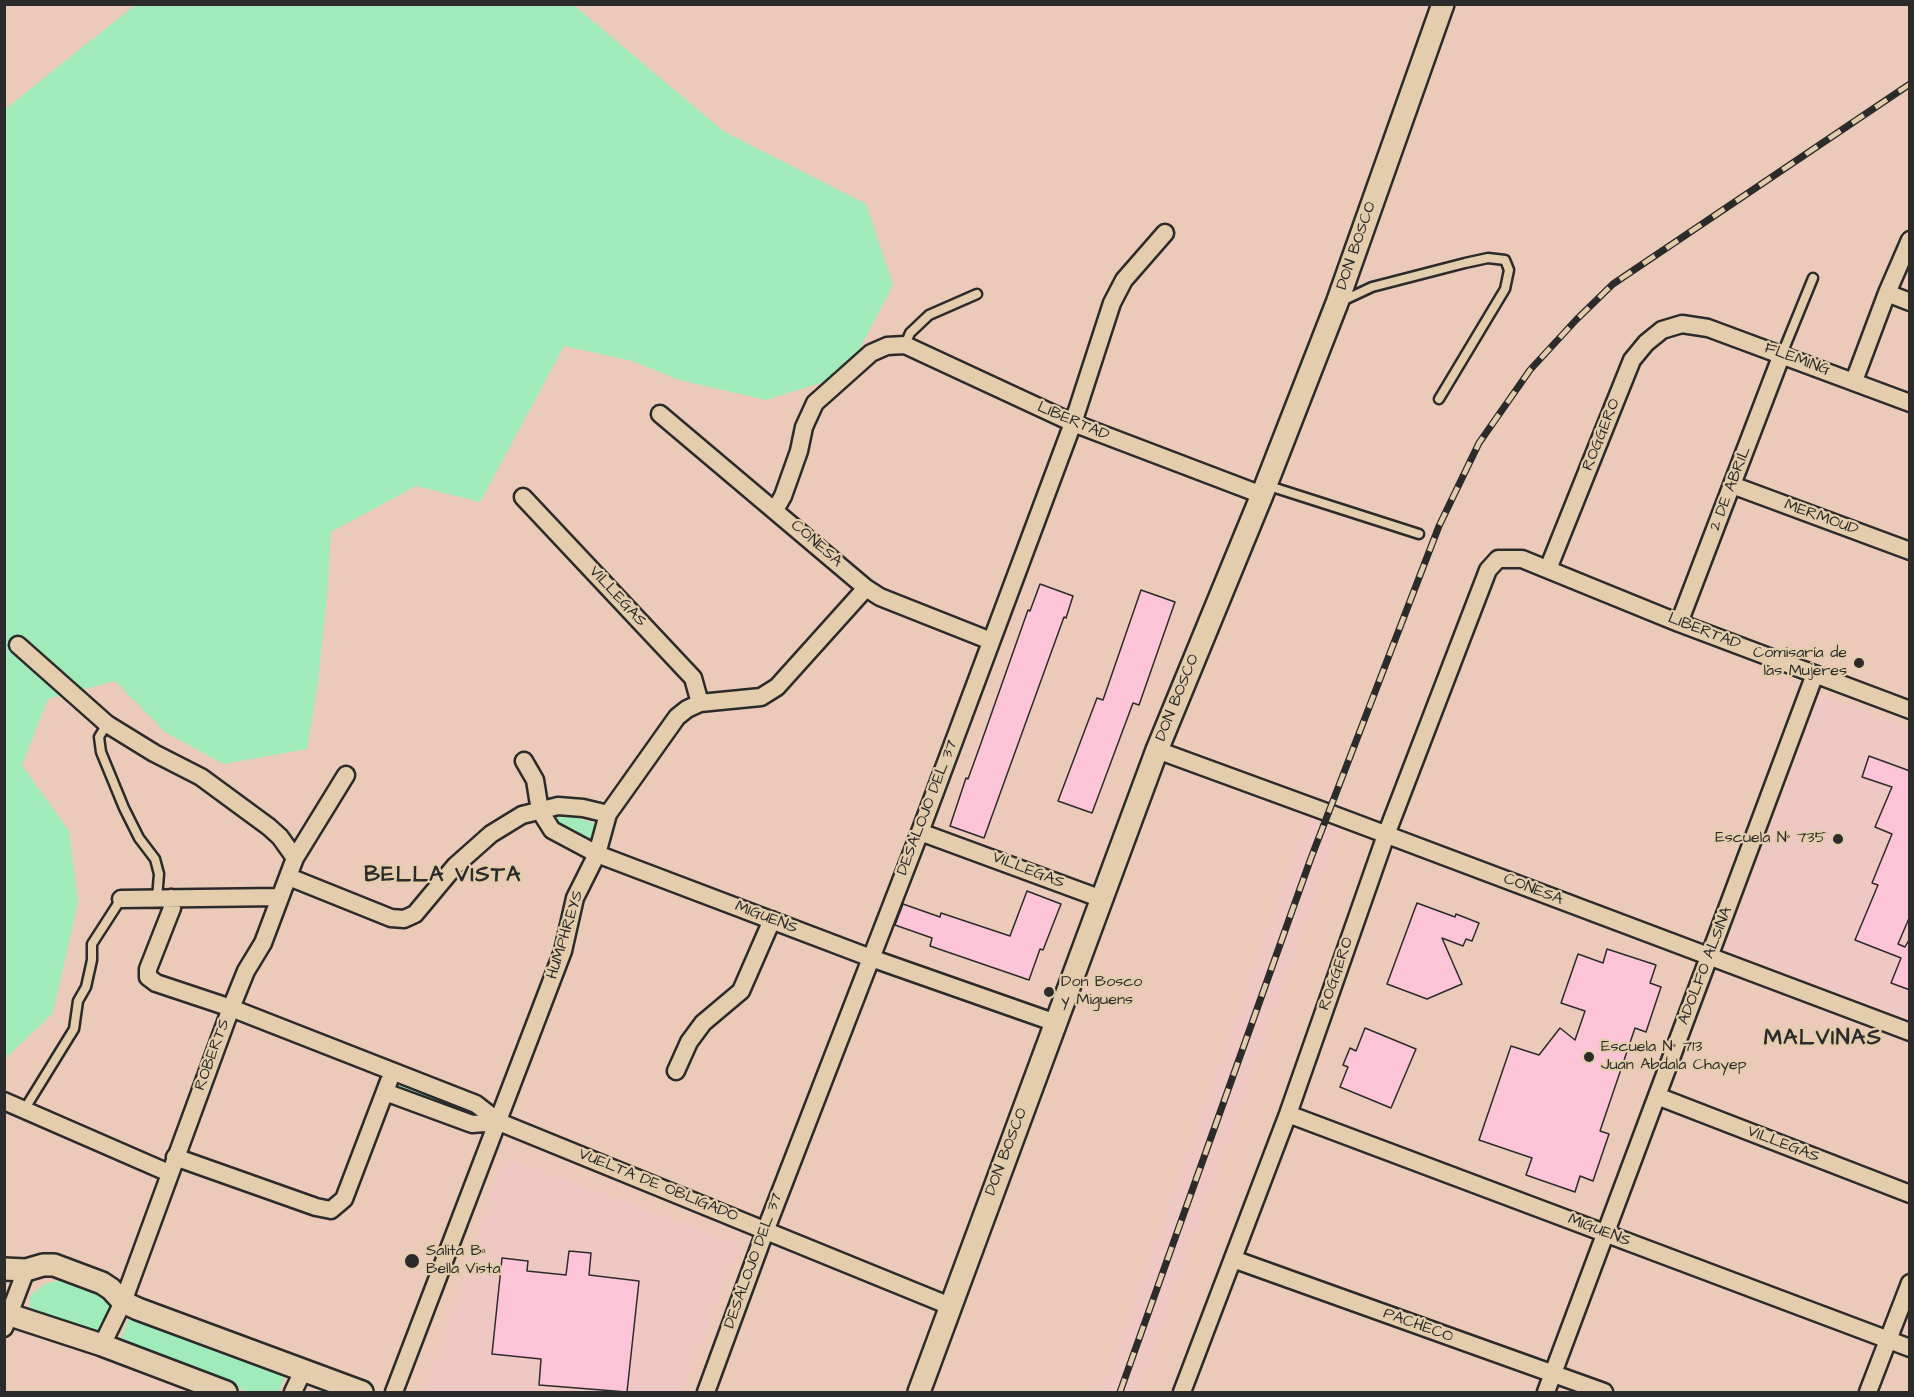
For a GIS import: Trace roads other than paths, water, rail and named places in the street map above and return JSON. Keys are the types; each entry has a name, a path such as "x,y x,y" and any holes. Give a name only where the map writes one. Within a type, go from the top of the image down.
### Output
{"street":[{"name":"DON BOSCO","path":"919,1392 1157,750 1337,303 1443,4"},
{"name":"DESALOJO DEL 37","path":"706,1392 1073,423 1112,303 1124,280 1165,233"},
{"path":"1854,381 1887,292 1910,240"},
{"path":"1887,292 1910,302"},
{"name":"FLEMING","path":"1682,324 1708,328 1910,403"},
{"name":"ROGGERO","path":"1548,569 1632,360 1662,330 1682,324"},
{"name":"LIBERTAD","path":"775,510 783,496 799,451 804,427 815,403 871,353 887,346 905,345 1073,423 1263,490"},
{"name":"2 DE ABRIL","path":"1679,623 1782,354"},
{"name":"CONESA","path":"660,414 866,588 880,597 991,641"},
{"name":"MERMOUD","path":"1732,485 1910,551"},
{"name":"VILLEGAS","path":"523,497 693,678 700,703"},
{"name":"LIBERTAD","path":"1498,560 1522,559 1679,623 1910,710"},
{"name":"ROGGERO","path":"1182,1392 1288,1114 1386,835 1488,570 1498,560"},
{"name":"HUMPHREYS","path":"394,1392 563,951 575,898 597,854 608,814 677,717 700,703 761,698 777,687 866,588"},
{"path":"18,645 107,724 153,753 201,777 269,827 280,837 295,858"},
{"name":"ADOLFO ALSINA","path":"1546,1392 1815,674"},
{"name":"CONESA","path":"1157,750 1910,1032"},
{"path":"524,761 535,780 540,811"},
{"name":"ROBERTS","path":"102,1346 123,1302 246,971 263,943 295,858 346,776"},
{"path":"289,877 391,918 404,919 415,914 454,866 491,834 522,815 558,806 583,808 608,814"},
{"name":"MIGUENS","path":"540,811 552,830 597,854 871,958 1056,1023"},
{"name":"VILLEGAS","path":"920,832 1101,899"},
{"path":"121,899 279,897"},
{"name":"VUELTA DE OBLIGADO","path":"164,898 172,908 148,969 148,977 156,982 231,1008 476,1104 499,1122 950,1306"},
{"path":"676,1071 689,1042 704,1023 741,991 772,920"},
{"path":"4,1101 172,1165 331,1210 344,1199 392,1071"},
{"name":"VUELTA DE OBLIGADO","path":"385,1092 472,1124 499,1122"},
{"name":"VILLEGAS","path":"1657,1096 1910,1194"},
{"name":"MIGUENS","path":"1288,1114 1910,1348"},
{"name":"PACHECO","path":"1233,1259 1604,1392"},
{"path":"4,1269 26,1270 43,1265 54,1265 102,1283 123,1302 138,1309 362,1392"},
{"path":"26,1270 6,1319 102,1346 226,1392"},
{"path":"1868,1392 1910,1282"},
{"path":"292,1392 303,1371"}],"lane":[{"path":"1337,303 1372,287 1465,263 1488,258 1505,260 1509,270 1505,289 1439,399"},
{"path":"1782,354 1814,278"},
{"path":"905,345 910,333 929,315 977,294"},
{"path":"1263,490 1419,534"},
{"path":"107,724 99,737 101,752 124,808 155,860 164,898"},
{"path":"24,1110 74,1029 78,1001 86,987 92,960 92,944 121,899"}],"railway":[{"path":"1120,1392 1311,858 1439,526 1479,443 1530,370 1613,284 1910,84"}],"place":[{"name":"Comisaría de las Mujeres","path":"1859,663"},
{"name":"Escuela N° 735","path":"1838,839"},
{"name":"Don Bosco y Miguens","path":"1049,992"},
{"name":"Escuela N° 713 Juan Abdala Chayep","path":"1589,1057"},
{"name":"Salita Bª Bella Vista","path":"412,1261"}],"district":[{"name":"BELLA VISTA","path":"443,876"},
{"name":"MALVINAS","path":"1823,1039"}]}
